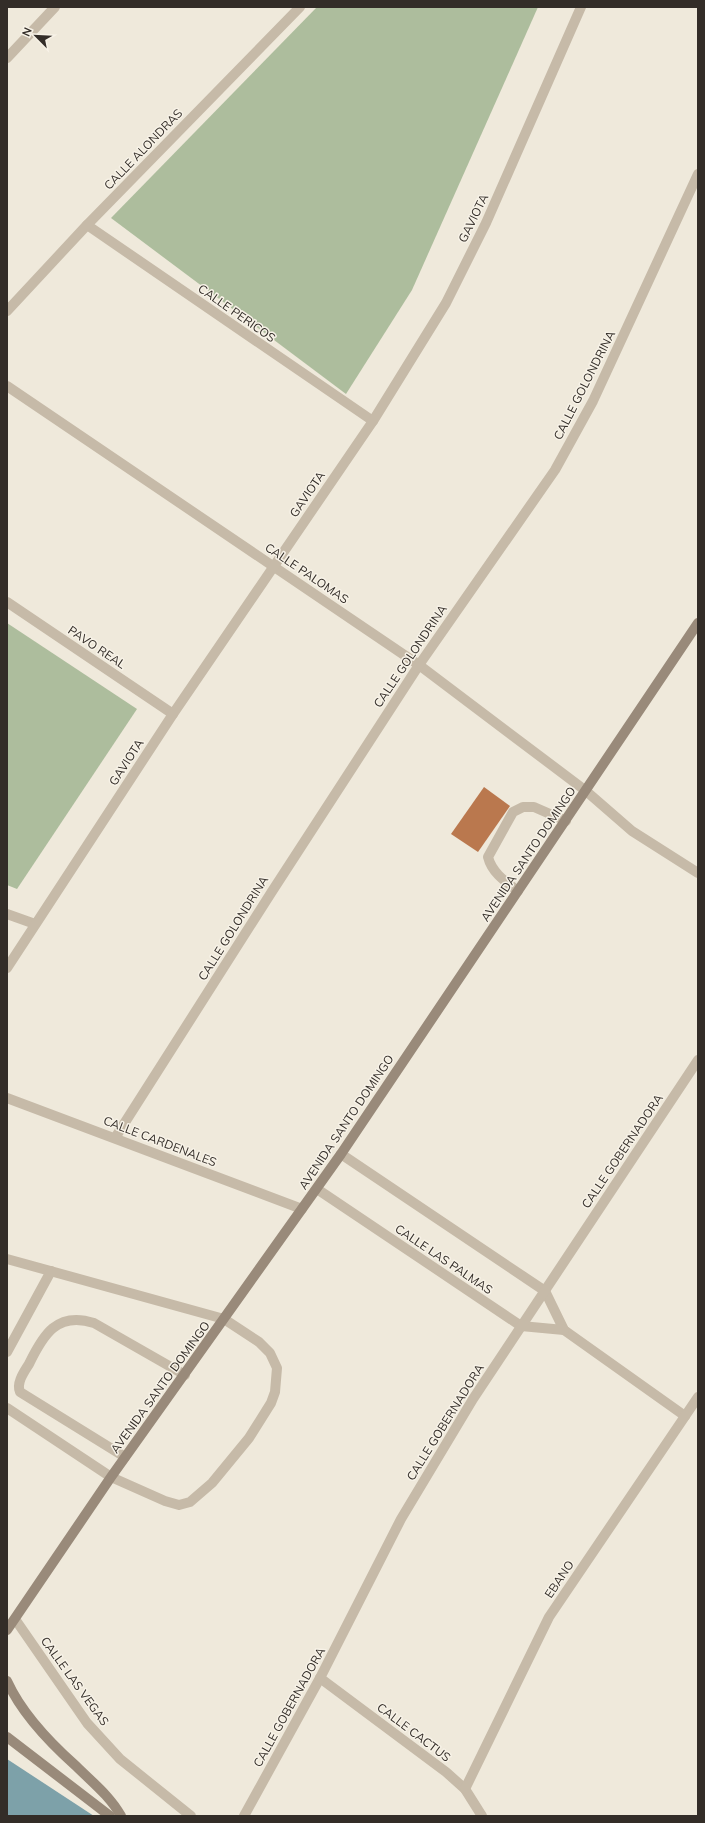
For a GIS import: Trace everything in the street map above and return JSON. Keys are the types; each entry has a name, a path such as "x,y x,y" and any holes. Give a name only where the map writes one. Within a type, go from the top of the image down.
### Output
{"main road":[{"name":"AVENIDA SANTO DOMINGO","path":"7,1630 110,1477 317,1189 698,623"},
{"path":"7,1681 28,1717 104,1792 121,1816"},
{"path":"7,1737 110,1816"}],"street":[{"path":"7,58 55,7"},
{"name":"CALLE ALONDRAS","path":"7,311 87,225 300,7"},
{"name":"GAVIOTA","path":"7,968 173,714 229,634 372,421 446,303 486,223 524,140 581,7"},
{"name":"CALLE GOLONDRINA","path":"116,1138 271,893 419,665 555,470 593,401 698,174"},
{"name":"CALLE PERICOS","path":"87,225 372,421"},
{"name":"CALLE PALOMAS","path":"7,386 419,665 586,791 632,831 698,873"},
{"name":"PAVO REAL","path":"7,602 173,714"},
{"path":"518,891 497,874 489,863 488,857 513,812 523,807 534,806 566,821"},
{"path":"7,914 35,924"},
{"name":"CALLE GOBERNADORA","path":"244,1816 320,1678 401,1519 473,1399 698,1060"},
{"name":"CALLE CARDENALES","path":"7,1098 302,1209"},
{"path":"341,1154 545,1291 564,1330 684,1416"},
{"name":"CALLE LAS PALMAS","path":"317,1189 521,1326 564,1330"},
{"path":"7,1259 224,1319 259,1342 270,1353 276,1368 275,1392 271,1403 249,1438 212,1483 190,1502 178,1505 165,1501 110,1477 7,1408"},
{"path":"7,1352 51,1271"},
{"path":"125,1457 20,1392 18,1388 20,1380 41,1340 47,1332 57,1325 70,1320 82,1320 94,1323 185,1374"},
{"name":"EBANO","path":"465,1789 549,1617 698,1397"},
{"name":"CALLE LAS VEGAS","path":"15,1619 87,1723 120,1759 191,1816"},
{"name":"CALLE CACTUS","path":"320,1678 446,1772 465,1789 482,1816"}],"green space":[{"path":"317,7 538,7 412,290 346,394 111,218"},
{"path":"7,623 137,709 17,889 7,885"}],"water":[{"path":"7,1759 94,1816 7,1816"}],"building":[{"path":"484,787 510,806 478,852 451,834"}]}
